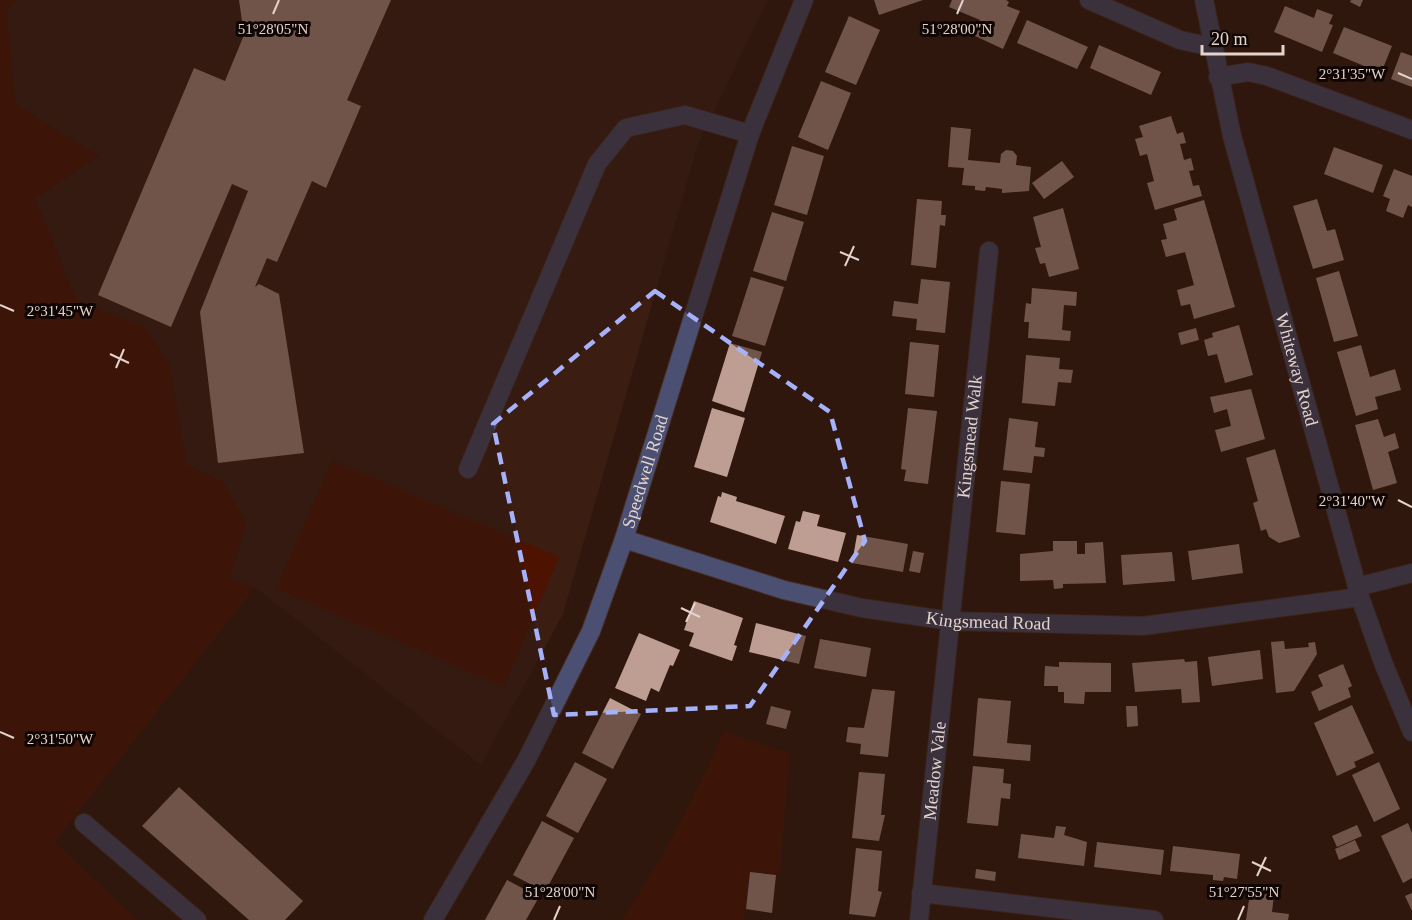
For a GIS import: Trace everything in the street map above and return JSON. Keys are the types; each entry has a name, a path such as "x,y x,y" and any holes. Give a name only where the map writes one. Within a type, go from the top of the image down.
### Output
{"street":[{"name":"Speedwell Road","path":"433,920 546,724 591,631 624,538 750,134 804,0"},
{"path":"1089,0 1180,40 1212,47"},
{"name":"Whiteway Road","path":"1204,0 1218,77 1249,197 1359,592 1384,665 1412,732"},
{"path":"1218,77 1248,72 1267,76 1412,130"},
{"path":"468,469 597,164 626,128 685,114 750,134"},
{"name":"Kingsmead Walk","path":"951,621 989,251"},
{"name":"Kingsmead Road","path":"624,538 784,590 862,608 951,621 1143,626 1359,592 1412,573"},
{"name":"Meadow Vale","path":"919,920 951,621"},
{"path":"84,823 197,920"},
{"path":"921,892 1154,920"}],"highlighted area":[{"path":"655,291 830,412 865,541 750,706 554,715 493,424"}],"shaded area":[{"path":"0,0 16,0 6,13 16,104 99,156 35,199 77,300 144,327 169,364 187,465 223,482 246,522 230,579 255,587 54,842 137,920 0,920"},
{"path":"16,0 768,0 698,144 563,614 481,765 255,587 230,580 246,522 223,482 187,465 169,363 144,327 77,300 35,198 98,156 16,104 6,13"},
{"path":"332,460 559,557 504,687 276,589"},
{"path":"724,732 789,753 780,874 750,871 744,920 622,920 677,828"}],"building":[{"path":"239,0 391,0 347,100 361,106 326,188 312,181 277,262 267,258 255,287 259,284 279,294 304,453 218,463 200,312 248,191 232,184 171,327 98,295 194,68 225,81 244,35"},
{"path":"874,0 923,0 879,15"},
{"path":"952,0 1006,0 1009,2 1007,6 1020,11 1003,49 973,35 980,20 949,7"},
{"path":"1351,0 1363,0 1360,7 1350,2"},
{"path":"1285,6 1314,18 1317,9 1333,15 1329,24 1333,25 1322,52 1274,32"},
{"path":"849,16 880,30 856,85 825,72"},
{"path":"1027,20 1088,47 1077,69 1017,43"},
{"path":"1344,27 1392,46 1381,73 1333,53"},
{"path":"1099,45 1161,72 1151,95 1090,68"},
{"path":"1401,52 1412,56 1412,87 1391,79"},
{"path":"821,81 851,93 828,150 798,137"},
{"path":"1171,116 1177,134 1183,132 1186,143 1180,144 1184,160 1191,158 1194,170 1189,171 1193,186 1199,185 1202,196 1155,210 1147,183 1154,181 1147,154 1140,156 1135,139 1143,137 1139,126"},
{"path":"951,127 971,129 968,160 1000,163 1001,154 1006,150 1013,151 1017,156 1016,165 1031,167 1029,191 1002,193 1002,189 986,187 985,191 975,190 975,186 962,185 964,168 948,167"},
{"path":"792,146 824,156 807,215 774,205"},
{"path":"1334,147 1383,165 1373,193 1324,174"},
{"path":"1062,161 1074,177 1044,199 1032,183"},
{"path":"1394,169 1412,176 1412,207 1408,205 1403,218 1386,211 1390,199 1383,196"},
{"path":"917,199 942,201 941,215 946,215 945,226 940,225 936,268 911,265"},
{"path":"1317,199 1327,231 1335,229 1344,260 1313,269 1293,206"},
{"path":"1204,200 1235,307 1194,319 1190,304 1181,306 1177,290 1194,285 1185,252 1166,257 1161,240 1167,239 1163,224 1177,220 1174,209"},
{"path":"1063,208 1079,269 1049,277 1045,263 1040,264 1035,248 1041,247 1033,217"},
{"path":"772,212 804,222 786,281 753,271"},
{"path":"1339,271 1358,336 1334,342 1316,278"},
{"path":"751,277 784,287 765,346 732,336"},
{"path":"921,279 950,282 945,333 916,330 917,319 892,316 894,301 918,304"},
{"path":"1032,288 1077,292 1076,306 1064,305 1062,330 1071,331 1070,341 1028,338 1029,322 1024,322 1026,303 1031,304"},
{"path":"1239,325 1253,375 1225,383 1217,354 1208,356 1204,340 1213,337 1212,333"},
{"path":"1196,328 1199,340 1181,345 1178,333"},
{"path":"910,342 939,345 934,397 905,394"},
{"path":"730,343 762,352 744,412 712,401"},
{"path":"1361,345 1370,377 1395,369 1401,390 1375,397 1378,409 1356,416 1337,352"},
{"path":"1026,355 1060,358 1059,369 1073,370 1071,383 1058,382 1055,406 1022,403"},
{"path":"1251,389 1265,439 1221,452 1215,430 1231,426 1227,409 1214,413 1210,397"},
{"path":"712,408 745,418 727,477 694,467"},
{"path":"908,408 937,411 928,484 904,481 906,470 901,469"},
{"path":"1009,418 1038,422 1035,447 1045,448 1044,457 1034,456 1032,473 1003,470"},
{"path":"1378,419 1384,437 1395,433 1399,448 1388,452 1397,483 1373,490 1355,425"},
{"path":"1275,449 1300,537 1279,543 1269,537 1266,529 1261,531 1253,503 1258,501 1246,458"},
{"path":"1001,481 1030,484 1025,535 996,532"},
{"path":"722,492 737,497 736,501 785,516 776,544 710,522 718,496 721,497"},
{"path":"803,511 820,515 817,526 846,533 838,562 788,549 796,521 800,522"},
{"path":"857,535 908,544 903,572 852,563"},
{"path":"1053,541 1077,541 1077,554 1085,554 1085,543 1103,542 1106,583 1063,584 1063,588 1054,589 1053,580 1020,581 1020,554 1053,551"},
{"path":"1239,544 1243,573 1192,580 1188,551"},
{"path":"913,551 924,553 920,573 909,571"},
{"path":"1172,552 1175,581 1123,585 1121,555"},
{"path":"694,601 743,618 734,645 737,646 732,661 689,646 694,633 684,630"},
{"path":"756,623 806,636 799,664 749,652"},
{"path":"639,633 680,650 673,666 670,665 659,692 651,688 646,701 615,688"},
{"path":"820,639 871,648 866,677 814,668"},
{"path":"1284,641 1285,649 1309,647 1308,643 1315,642 1317,654 1294,691 1276,693 1271,642"},
{"path":"1260,650 1263,679 1212,686 1208,657"},
{"path":"1184,659 1185,662 1197,661 1200,702 1182,703 1181,689 1135,692 1132,663"},
{"path":"1059,662 1111,663 1111,692 1085,692 1084,704 1064,703 1064,692 1058,692 1058,686 1044,686 1045,666 1059,667"},
{"path":"1343,664 1352,686 1348,688 1351,697 1319,711 1311,692 1323,686 1318,675"},
{"path":"872,689 895,691 888,757 860,754 861,744 846,742 848,727 864,728"},
{"path":"610,698 641,714 613,769 582,753"},
{"path":"978,698 1011,701 1007,743 1031,745 1030,761 973,756"},
{"path":"1352,705 1374,753 1354,762 1356,767 1337,776 1314,723"},
{"path":"771,706 791,711 786,729 766,724"},
{"path":"1126,706 1137,706 1138,726 1127,727"},
{"path":"575,762 607,779 578,833 546,816"},
{"path":"1379,762 1400,809 1374,822 1352,775"},
{"path":"973,766 1004,769 1003,783 1011,784 1010,799 1001,798 998,826 967,823"},
{"path":"859,772 885,774 881,815 885,815 879,841 852,838"},
{"path":"179,787 303,901 285,920 249,920 142,826"},
{"path":"542,821 574,838 545,892 513,875"},
{"path":"1408,823 1412,833 1412,878 1403,883 1381,836"},
{"path":"1357,825 1362,836 1337,847 1332,836"},
{"path":"1056,826 1066,827 1064,835 1087,842 1084,866 1018,858 1021,834 1054,838"},
{"path":"1355,840 1360,851 1339,860 1335,849"},
{"path":"1097,842 1164,850 1161,875 1094,867"},
{"path":"1173,846 1240,854 1237,879 1224,877 1223,881 1213,880 1213,875 1170,871"},
{"path":"856,848 882,851 878,891 882,892 875,917 849,914"},
{"path":"976,869 996,872 995,881 975,878"},
{"path":"750,872 776,875 772,913 746,909"},
{"path":"507,880 539,897 526,920 485,920"},
{"path":"1250,893 1274,895 1272,912 1289,914 1288,920 1246,920"},
{"path":"1412,893 1412,911 1405,896"}]}
